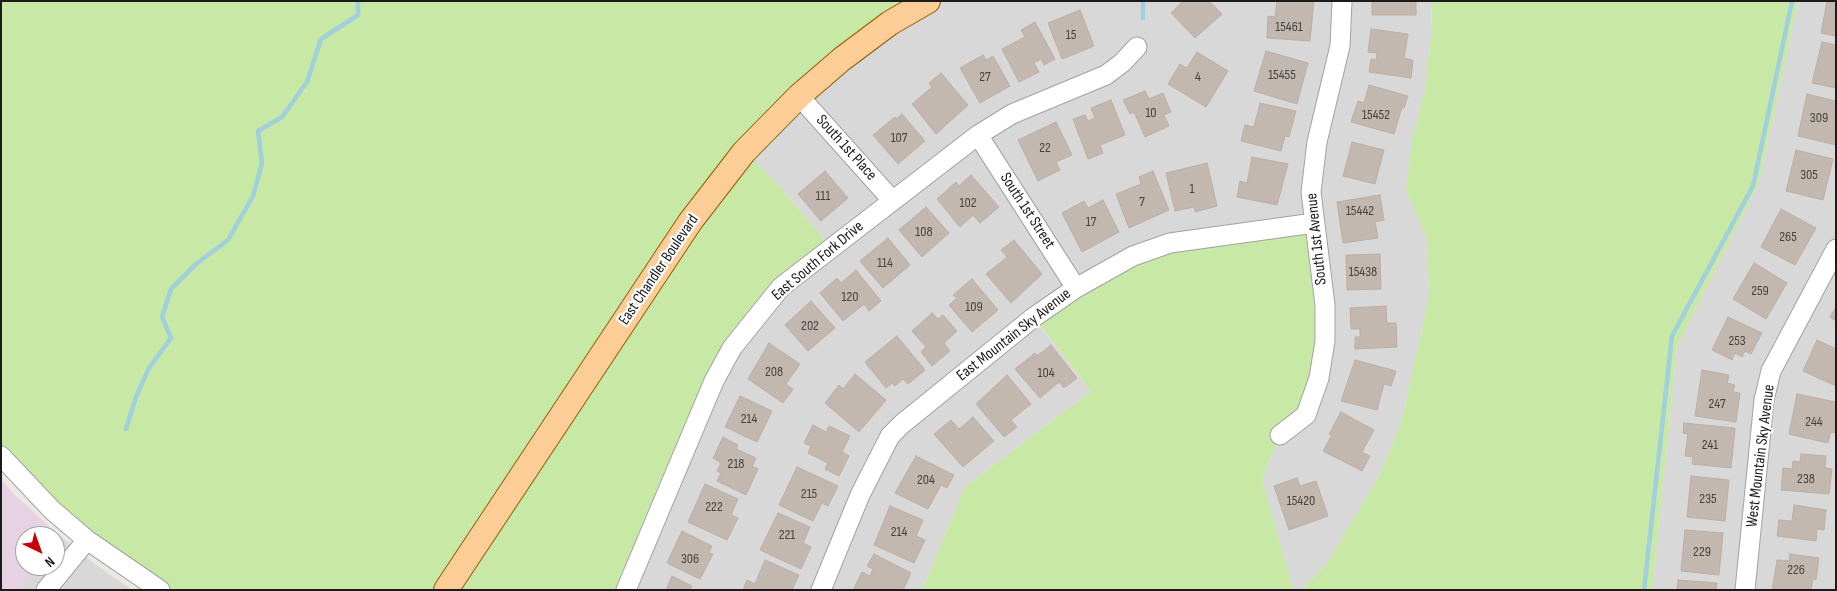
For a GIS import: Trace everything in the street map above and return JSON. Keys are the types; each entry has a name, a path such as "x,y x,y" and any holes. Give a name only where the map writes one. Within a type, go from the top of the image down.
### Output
{"main road":[{"name":"East Chandler Boulevard","path":"446,590 690,222 744,152 799,96 842,59 890,23 928,1"}],"street":[{"name":"South 1st Avenue","path":"1280,435 1306,414 1319,378 1325,341 1324,305 1311,192 1313,164 1340,46 1342,1"},
{"name":"East South Fork Drive","path":"626,590 714,381 732,348 781,287 978,135 1012,114 1106,75 1137,48"},
{"name":"South 1st Place","path":"799,96 892,200"},
{"name":"South 1st Street","path":"978,135 1076,288"},
{"name":"East Mountain Sky Avenue","path":"821,590 860,495 890,436 1034,318 1076,288 1133,256 1170,243 1314,223"},
{"name":"West Mountain Sky Avenue","path":"1746,590 1764,400 1771,371 1836,249"},
{"path":"1,456 52,510 86,540 160,590"},
{"path":"46,590 86,540"}],"shaded area":[{"path":"928,1 1431,1 1432,28 1425,90 1412,141 1406,190 1427,238 1429,296 1401,423 1380,474 1326,565 1301,590 1293,590 1262,479 1280,435 1034,318 1091,391 965,487 922,590 626,590 732,348 831,248 780,187 744,152"},
{"path":"1798,1 1836,1 1836,590 1652,590 1677,346 1759,183"},
{"path":"1,479 14,494 49,526 15,526 15,576 27,576 18,590 1,590"},
{"path":"65,540 132,590 18,590 27,576 65,576"}],"green space":[{"path":"1,1 928,1 745,152 780,187 831,248 732,348 626,590 160,590 1,456"},
{"path":"1431,1 1798,1 1759,183 1677,346 1652,590 1301,590 1326,565 1380,474 1401,423 1429,296 1427,238 1406,190 1412,141 1425,90 1432,28"},
{"path":"1314,223 1325,305 1306,415 1280,435 1262,479 1293,590 922,590 965,487 1091,391 1034,317 1133,256"}],"building":[{"path":"1183,1 1209,1 1222,14 1195,38 1171,13"},
{"path":"1277,1 1314,1 1310,41 1267,38 1268,16 1275,17"},
{"path":"1372,1 1416,1 1416,15 1372,15"},
{"path":"1827,1 1836,1 1836,36 1821,33"},
{"path":"1080,10 1094,46 1062,59 1048,23"},
{"path":"1035,22 1055,59 1044,65 1041,59 1034,63 1039,72 1019,82 1002,49 1025,37 1021,30"},
{"path":"1371,29 1408,34 1404,58 1413,60 1411,78 1369,72 1371,59 1376,60 1377,53 1368,52"},
{"path":"1822,42 1836,45 1836,88 1812,83"},
{"path":"1266,51 1308,63 1297,104 1254,91"},
{"path":"1197,52 1228,71 1206,107 1168,84 1180,64 1187,68"},
{"path":"983,55 986,60 993,56 1010,86 980,103 960,68"},
{"path":"941,73 968,105 936,134 912,104 932,87 929,83"},
{"path":"1369,85 1408,96 1404,108 1402,107 1394,134 1351,122 1358,101 1364,103"},
{"path":"1145,91 1149,99 1163,93 1171,112 1164,115 1169,126 1145,137 1134,112 1130,114 1123,100"},
{"path":"1807,94 1836,101 1836,145 1798,136"},
{"path":"1111,100 1125,135 1100,145 1103,153 1088,159 1073,119 1085,115 1088,121 1095,118 1091,108"},
{"path":"1260,103 1296,111 1289,137 1285,136 1281,151 1241,141 1245,125 1254,127"},
{"path":"902,114 925,141 898,164 873,135 895,117 896,119"},
{"path":"1056,122 1072,155 1056,162 1060,170 1038,181 1018,140"},
{"path":"1352,142 1384,150 1375,184 1343,176"},
{"path":"1796,150 1833,159 1823,200 1786,191"},
{"path":"1252,157 1288,164 1277,205 1237,197 1240,181 1247,183"},
{"path":"1207,163 1217,206 1195,212 1194,207 1175,211 1166,173"},
{"path":"825,171 848,198 821,221 798,194"},
{"path":"1153,171 1169,210 1129,228 1116,194 1141,184 1139,177"},
{"path":"971,175 999,207 980,223 973,215 960,227 937,199 956,182 959,186"},
{"path":"1380,195 1384,220 1375,222 1378,238 1343,243 1337,202"},
{"path":"1103,200 1119,232 1082,252 1062,213 1084,201 1088,208"},
{"path":"926,207 949,233 922,257 899,230"},
{"path":"1781,209 1816,228 1795,265 1761,247"},
{"path":"888,238 910,265 883,288 860,261"},
{"path":"1014,240 1042,274 1011,303 986,274 1007,257 1001,250"},
{"path":"1380,254 1381,289 1347,290 1346,255"},
{"path":"1754,263 1787,283 1766,319 1733,299"},
{"path":"856,270 881,301 869,311 864,304 843,321 820,293 837,278 841,283"},
{"path":"972,279 998,310 972,332 949,305 957,298 953,295"},
{"path":"811,301 835,328 808,351 785,325"},
{"path":"1386,306 1387,323 1396,323 1397,347 1355,349 1355,337 1360,337 1360,329 1351,329 1350,308"},
{"path":"1836,307 1836,321 1830,317"},
{"path":"932,313 938,319 943,315 957,331 944,343 950,351 932,366 921,352 926,347 912,331"},
{"path":"1728,317 1762,333 1751,354 1745,351 1742,357 1735,353 1732,360 1712,350"},
{"path":"897,336 925,370 908,384 903,379 895,386 892,383 886,388 865,362"},
{"path":"1817,340 1836,349 1836,386 1803,371"},
{"path":"769,343 800,364 786,384 793,389 783,403 748,379"},
{"path":"1051,345 1077,378 1064,388 1059,382 1040,398 1015,369 1035,353 1037,356"},
{"path":"1355,360 1396,371 1391,386 1384,384 1377,410 1341,401"},
{"path":"1702,370 1729,375 1727,383 1735,385 1733,392 1740,393 1736,422 1695,416"},
{"path":"855,374 886,400 859,432 825,403 839,385 843,389"},
{"path":"1007,375 1031,404 1011,420 1017,427 1004,437 976,404"},
{"path":"1797,394 1836,402 1836,433 1831,432 1828,443 1789,434"},
{"path":"740,396 772,411 757,442 725,427"},
{"path":"1341,412 1374,430 1362,452 1370,456 1362,471 1323,451 1332,435 1329,434"},
{"path":"973,417 994,441 963,467 934,434 951,420 959,429"},
{"path":"1684,423 1735,428 1731,468 1692,464 1693,457 1685,456 1688,434 1683,433"},
{"path":"813,425 826,432 829,426 850,436 842,452 849,456 839,476 825,469 828,463 808,453 811,446 804,443"},
{"path":"723,437 738,445 736,449 756,458 752,466 758,469 746,495 717,481 721,473 717,471 721,463 713,458"},
{"path":"1801,454 1826,456 1825,468 1832,469 1829,494 1781,490 1783,468 1792,469 1793,461 1800,462"},
{"path":"916,456 954,475 947,488 941,485 928,509 895,493"},
{"path":"797,467 838,486 828,506 822,503 813,521 779,505"},
{"path":"1691,476 1729,480 1725,521 1687,517"},
{"path":"1297,478 1300,486 1316,481 1328,516 1289,530 1274,486"},
{"path":"705,484 738,499 731,515 738,518 727,540 688,522"},
{"path":"1794,505 1826,510 1824,530 1817,529 1816,541 1777,536 1779,520 1792,521"},
{"path":"890,506 923,520 916,536 925,540 914,563 874,545"},
{"path":"778,513 810,527 803,543 811,547 801,569 760,550"},
{"path":"1685,530 1723,533 1719,575 1681,571"},
{"path":"682,531 712,546 709,553 713,554 700,579 667,563"},
{"path":"874,554 911,573 903,590 853,590 862,572 870,576 873,569 867,566"},
{"path":"1790,554 1819,558 1816,580 1813,579 1811,590 1772,590 1777,560 1789,561"},
{"path":"765,560 799,575 792,590 743,590 747,580 755,584"},
{"path":"672,576 692,586 690,590 666,590"},
{"path":"1678,580 1717,583 1716,590 1677,590"}],"waterway":[{"path":"126,429 136,397 149,368 171,338 162,317 171,289 196,264 228,240 253,196 262,163 258,131 282,117 307,82 321,39 358,15 358,1"},
{"path":"1143,1 1143,18"},
{"path":"1644,590 1672,336 1753,186 1792,1"}]}
